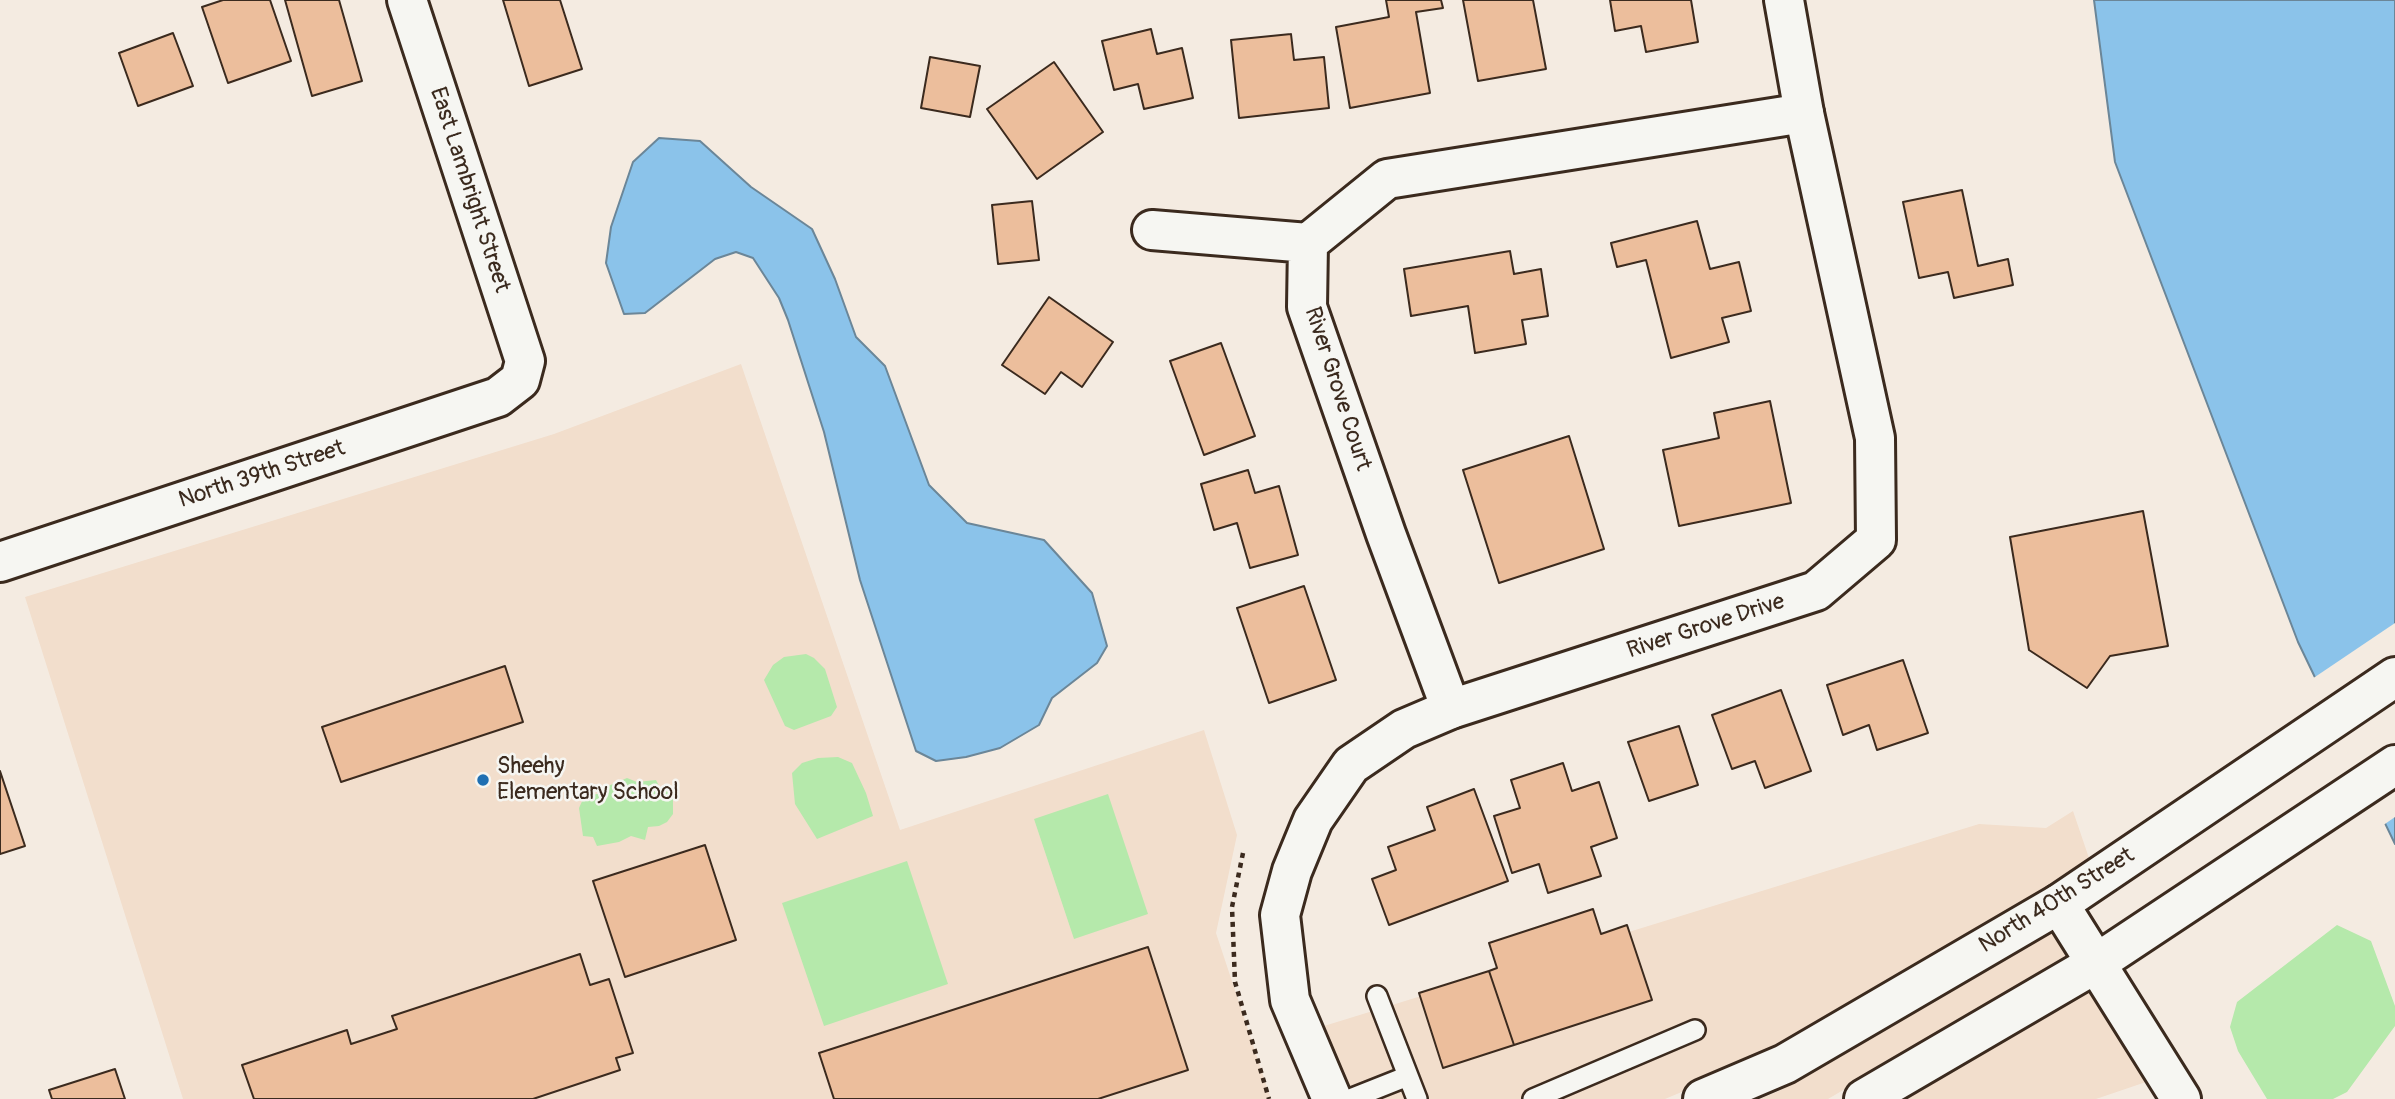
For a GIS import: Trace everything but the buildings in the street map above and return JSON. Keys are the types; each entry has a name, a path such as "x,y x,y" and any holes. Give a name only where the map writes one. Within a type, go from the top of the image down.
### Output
{"street":[{"name":"East Lambright Street","path":"407,0 525,361 520,380"},
{"name":"River Grove Drive","path":"1332,1099 1290,1000 1280,915 1292,871 1313,820 1351,765 1404,729 1451,709 1816,591 1876,540 1875,438 1804,113 1784,0"},
{"path":"1152,230 1308,243 1387,179 1804,113"},
{"name":"River Grove Court","path":"1308,243 1307,307 1386,534 1451,709"},
{"name":"North 39th Street","path":"0,562 498,397 520,380"},
{"name":"North 40th Street","path":"1703,1099 1785,1064 2059,904 2395,677"},
{"path":"1864,1099 2095,964 2395,765"},
{"path":"2059,904 2181,1099"}],"lane":[{"path":"1377,996 1417,1099"},
{"path":"1533,1099 1695,1030"},
{"path":"1350,1099 1408,1076"}],"path":[{"path":"1243,853 1232,907 1235,982 1269,1099"}],"shaded area":[{"name":"Sheehy Elementary School","path":"741,364 900,830 1204,730 1237,835 1216,933 1271,1099 183,1099 25,597 554,434"},
{"path":"2073,811 2090,861 2049,889 1762,1058 1665,1099 1354,1099 1324,1026 1979,824 2046,828"},
{"path":"2051,931 2067,958 1828,1099 1760,1099 1779,1091"},
{"path":"2087,990 2146,1082 2096,1099 1901,1099"}],"green space":[{"path":"806,654 825,669 837,707 831,716 794,730 785,726 764,680 773,665 784,657"},
{"path":"838,757 852,763 873,816 817,839 795,804 792,773 802,763 818,758"},
{"path":"627,778 637,782 656,780 660,788 668,792 673,799 673,814 667,822 648,827 645,840 631,836 619,842 597,846 593,837 583,836 579,808 584,797 601,793 608,786"},
{"path":"1108,794 1148,914 1074,939 1034,819"},
{"path":"907,861 948,984 824,1026 782,903"},
{"path":"2337,925 2371,941 2395,1006 2395,1026 2347,1092 2333,1099 2267,1099 2238,1051 2230,1027 2237,1002"}],"water":[{"path":"2094,0 2395,0 2395,844 2298,642 2115,162"},
{"path":"659,138 700,141 751,187 812,229 835,279 856,337 885,366 929,485 967,523 1044,540 1092,593 1107,646 1097,663 1052,698 1039,725 1000,748 966,757 936,761 916,751 860,580 824,432 788,320 779,298 753,258 736,252 715,259 645,313 624,314 606,263 611,227 633,162"}],"pier":[{"path":"2395,623 2395,817 2382,826 2312,679"}],"place":[{"name":"Sheehy Elementary School","path":"483,780"}]}
